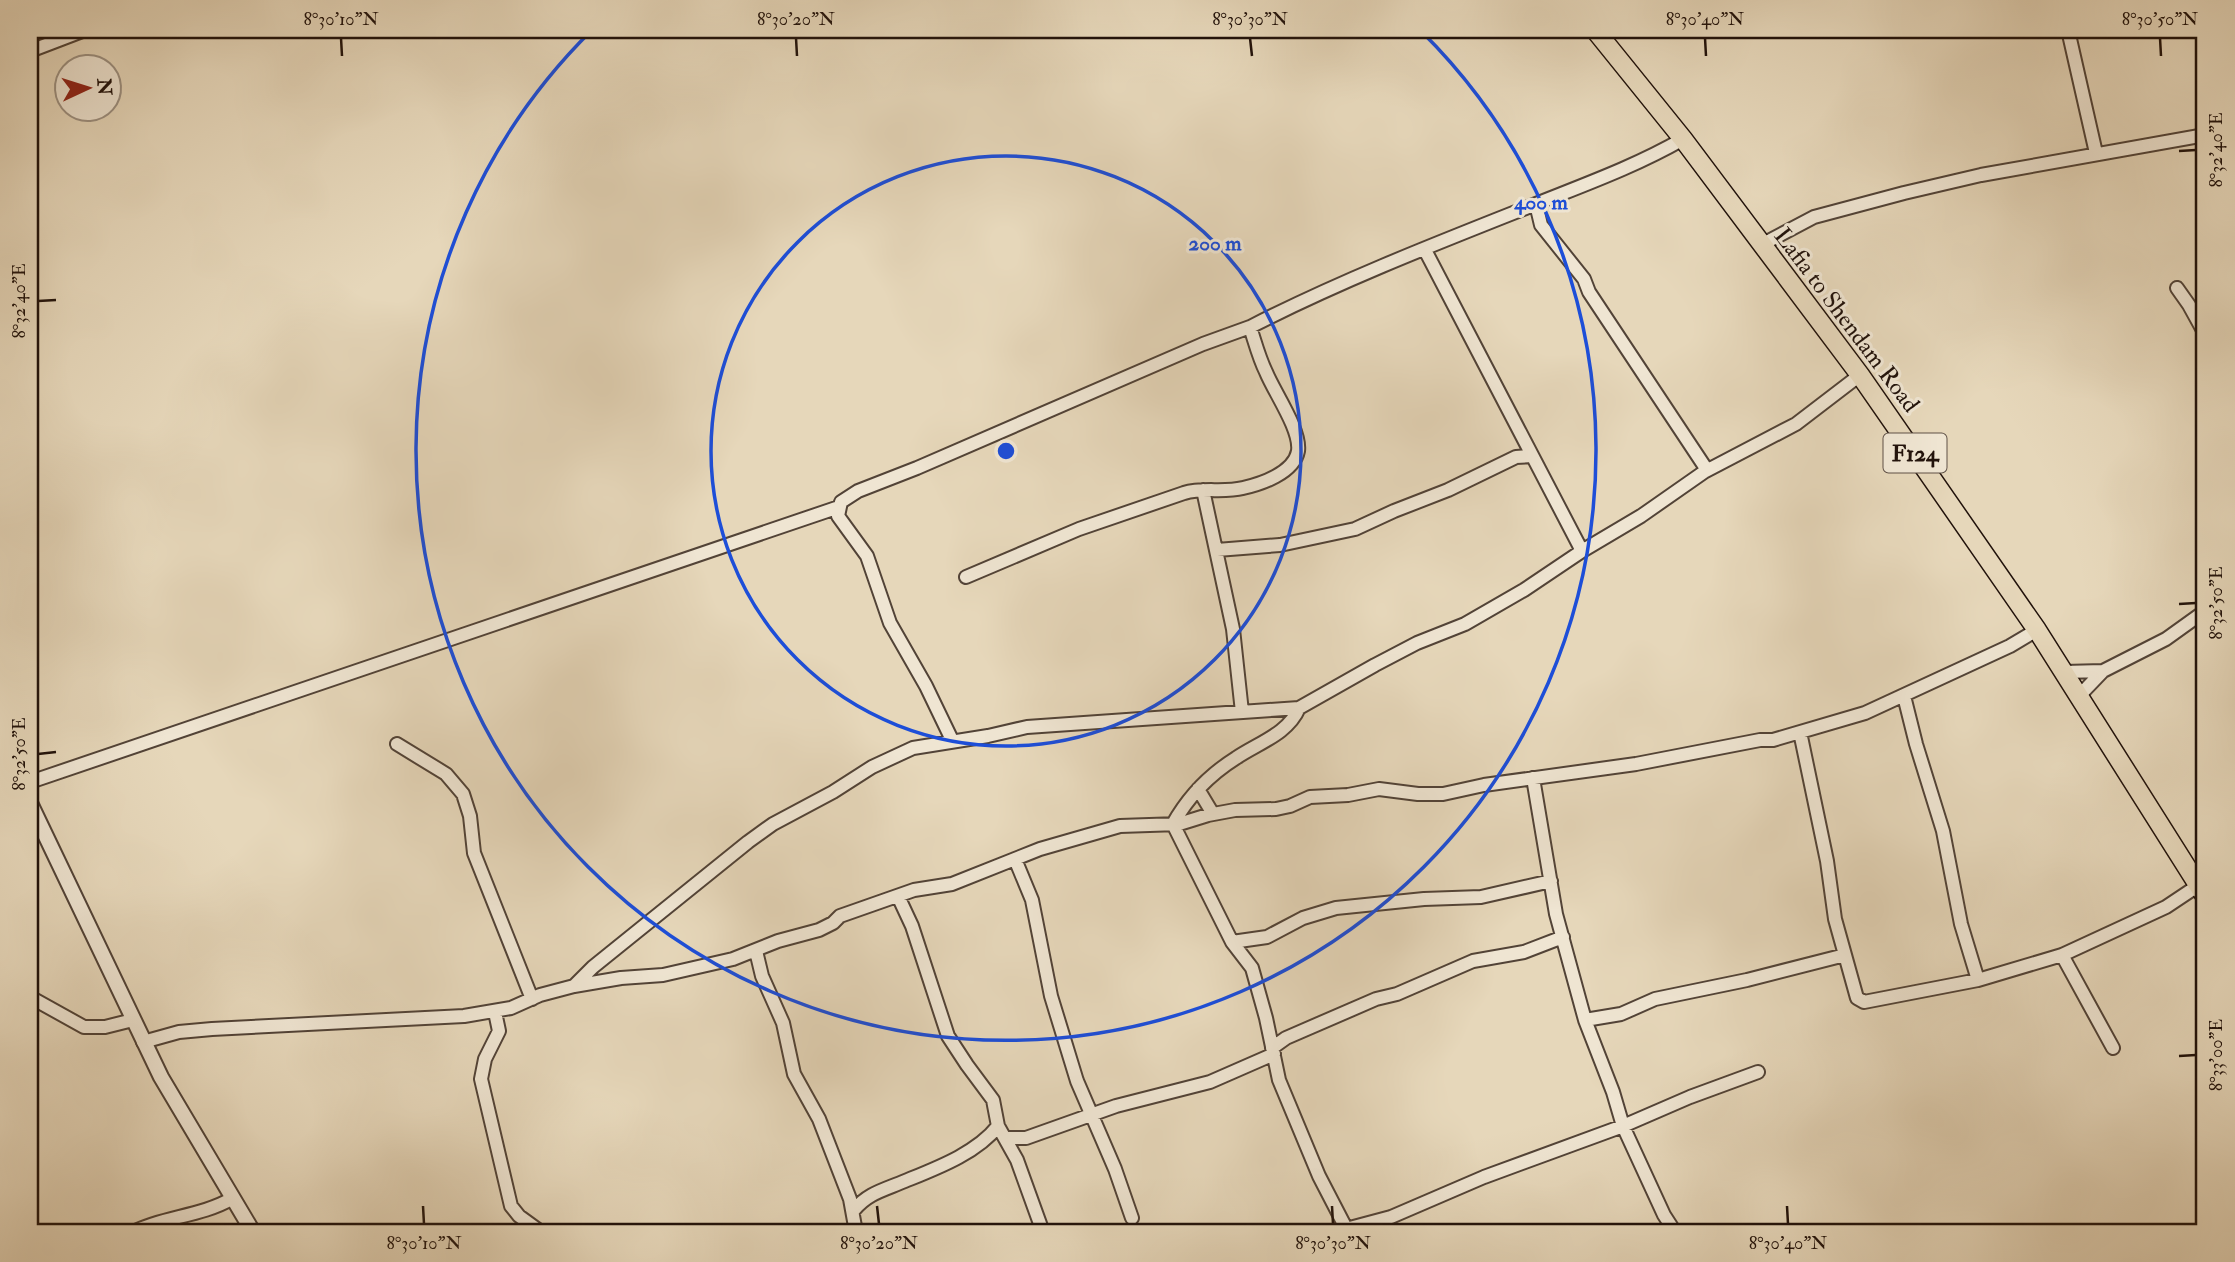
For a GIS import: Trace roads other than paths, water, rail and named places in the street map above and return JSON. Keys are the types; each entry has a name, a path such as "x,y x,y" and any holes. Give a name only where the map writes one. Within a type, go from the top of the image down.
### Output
{"main road":[{"name":"Lafia to Shendam Road","path":"1595,30 1683,139 1860,375 2038,630 2202,891"}],"street":[{"path":"30,51 85,30"},
{"path":"2068,30 2096,153"},
{"path":"1761,245 1814,217 1981,175 2205,135"},
{"path":"952,740 926,686 890,623 867,556 838,516 843,499 1203,344 1250,327 1332,288 1626,169 1683,139"},
{"path":"1536,204 1541,225 1584,279 1588,292 1707,470"},
{"path":"1425,250 1582,551"},
{"path":"2177,288 2205,334"},
{"path":"966,577 1079,529 1193,490 1240,489 1264,481 1291,464 1297,452 1296,437 1265,371 1250,327"},
{"path":"574,986 593,967 772,824 833,792 872,767 913,748 1027,727 1299,708 1417,643 1465,624 1524,590 1641,516 1707,470 1796,424 1860,375"},
{"path":"1516,457 1523,440"},
{"path":"1217,550 1280,545 1354,529 1448,490 1516,457 1532,456"},
{"path":"1203,490 1233,629 1242,712"},
{"path":"30,782 839,507"},
{"path":"2079,696 2103,671 2166,639 2205,611"},
{"path":"143,1042 179,1032 212,1029 450,1017 495,1012 574,986 680,972 733,960 778,941 819,930 840,916 915,890 952,884 1015,859 1120,826 1173,824 1235,810 1276,809 1310,797 1348,795 1379,789 1443,794 1773,740 1865,713 2010,646 2038,630"},
{"path":"2064,672 2103,671"},
{"path":"1904,696 1943,831 1961,924 1978,980"},
{"path":"1173,824 1188,799 1198,789 1234,759 1290,724 1299,708"},
{"path":"1800,732 1825,850 1835,919 1854,992 1861,1001 1978,980 2063,955 2202,891"},
{"path":"397,744 446,774 463,794 470,816 474,853 532,999"},
{"path":"1532,778 1556,914 1585,1020 1623,1126 1664,1215 1675,1232"},
{"path":"1198,789 1213,814"},
{"path":"30,803 161,1077 253,1232"},
{"path":"1173,824 1232,942 1252,968 1279,1080 1319,1176 1347,1231 1391,1217 1484,1177 1623,1126 1758,1072"},
{"path":"1015,859 1032,900 1051,996 1077,1081 1115,1169 1132,1218"},
{"path":"1232,942 1267,937 1303,918 1335,908 1424,899 1481,897 1551,881"},
{"path":"898,896 912,926 948,1037 993,1100 1003,1134 1012,1150 1043,1232"},
{"path":"1012,1150 1026,1138 1091,1114 1210,1082 1273,1051 1286,1038 1473,961 1524,952 1563,937"},
{"path":"756,951 762,976 783,1023 794,1073 819,1119 849,1194 856,1232"},
{"path":"1585,1020 1621,1014 1655,999 1747,980 1845,955"},
{"path":"2063,955 2113,1048"},
{"path":"30,996 84,1027 105,1027 133,1020"},
{"path":"495,1012 499,1031 482,1067 482,1088 511,1206 519,1216 541,1232"},
{"path":"854,1210 863,1198 925,1173 988,1139 1003,1134 1026,1138"},
{"path":"849,1194 863,1198"},
{"path":"132,1232 215,1208 233,1198"}]}
